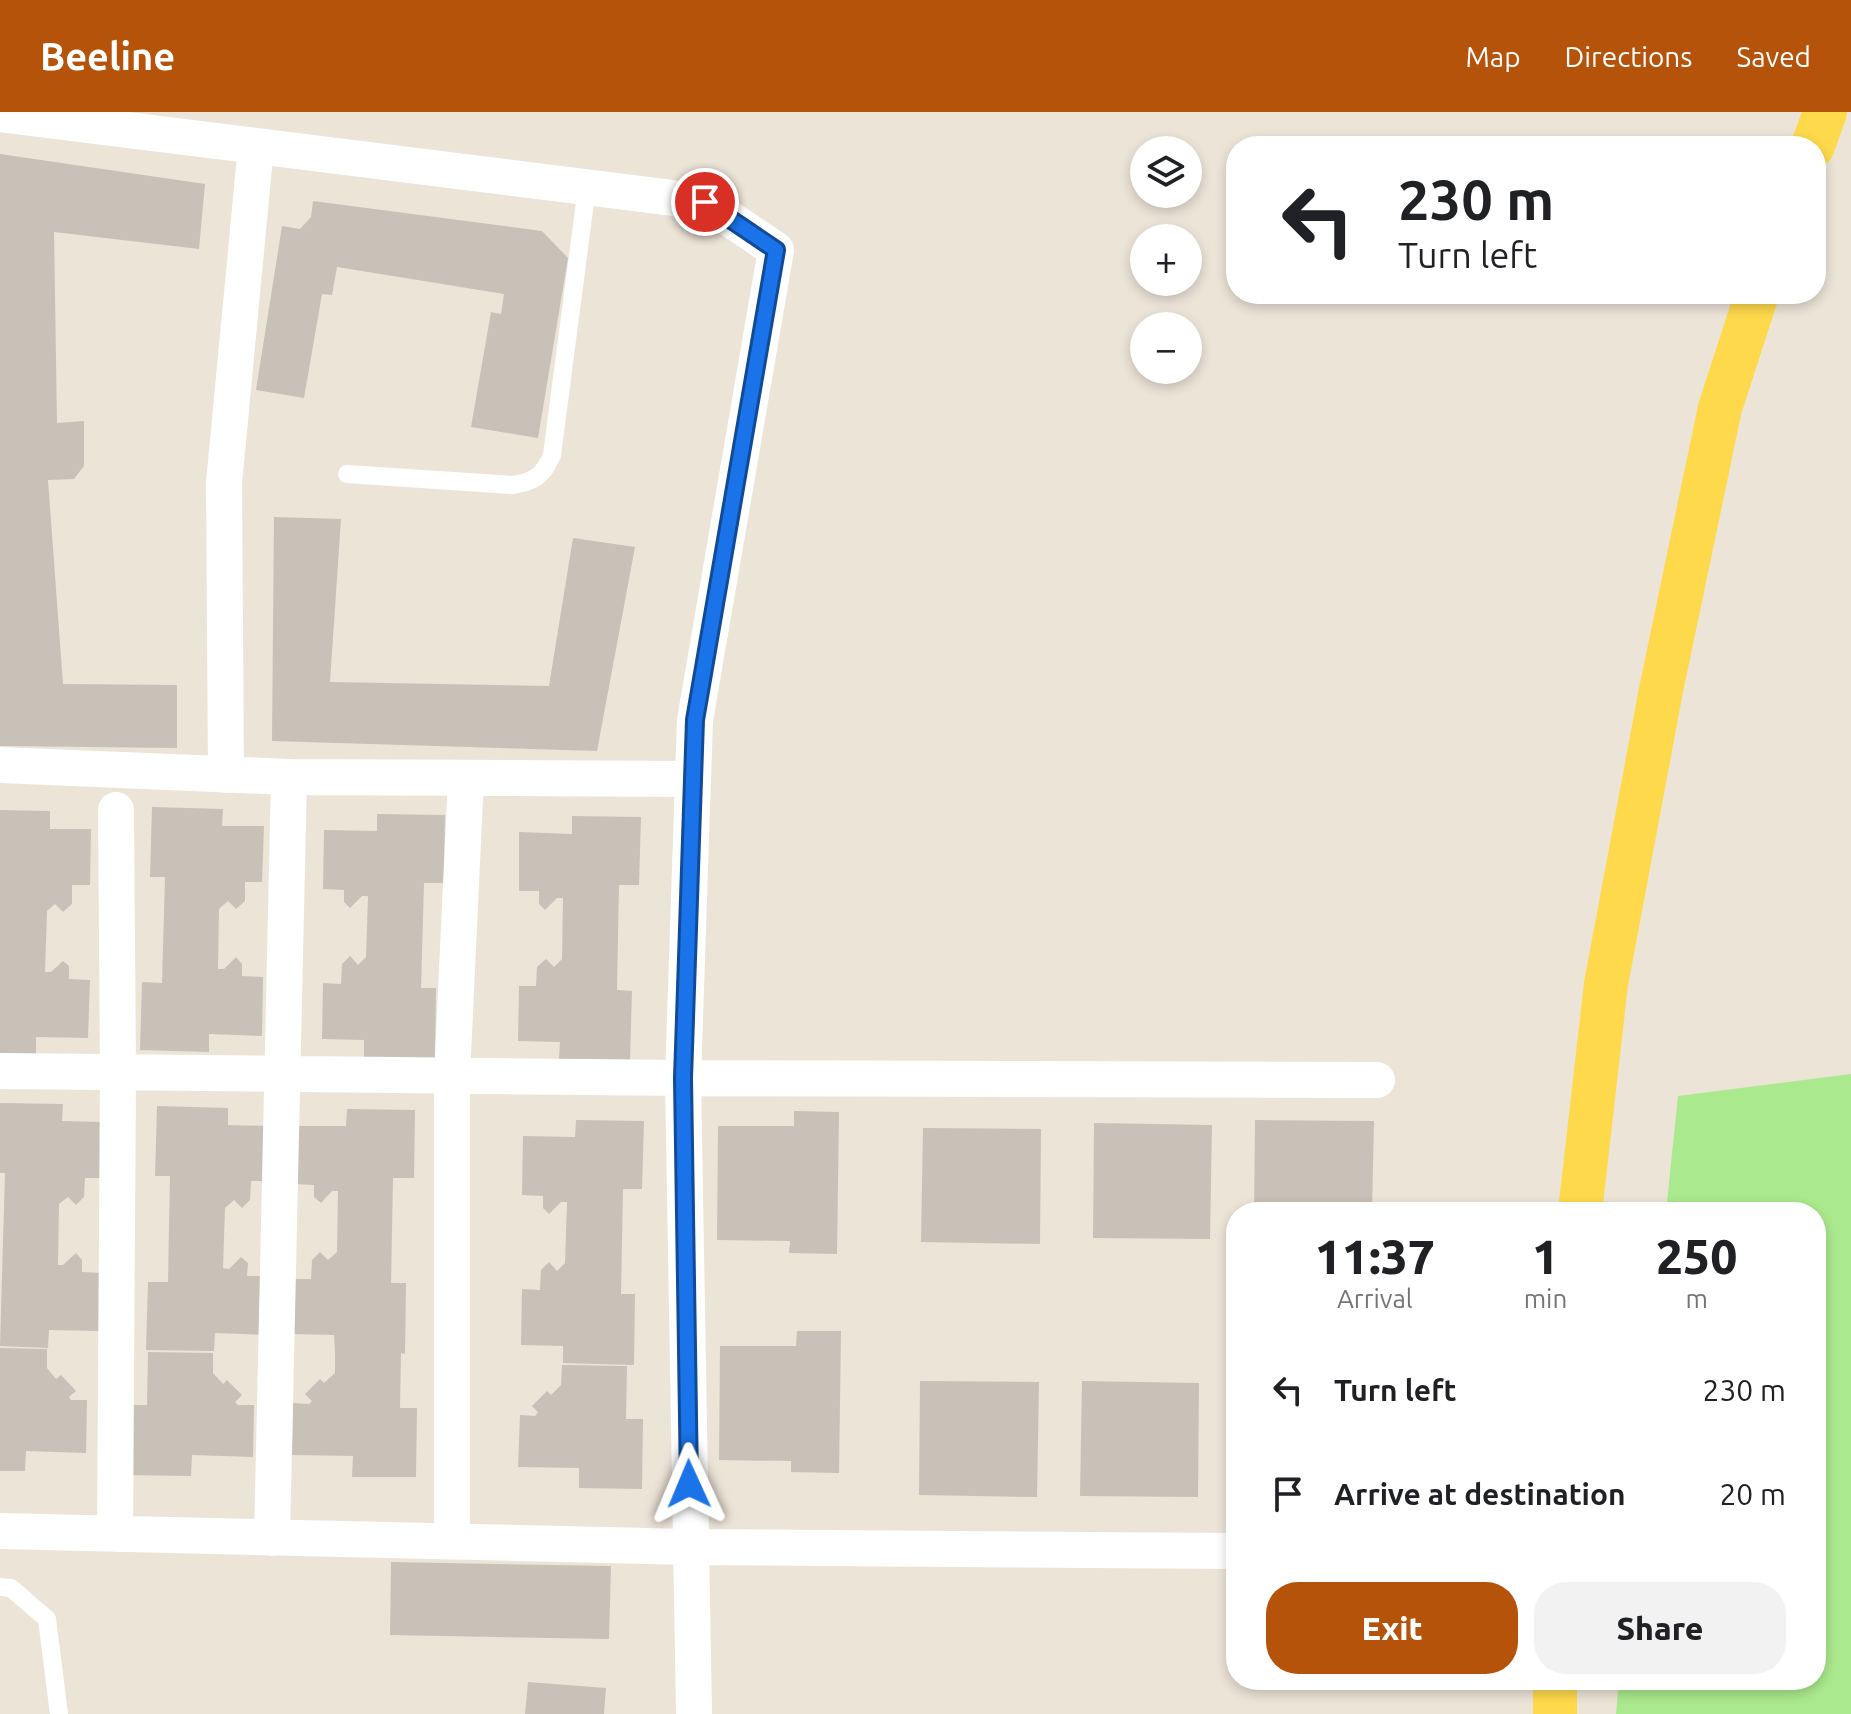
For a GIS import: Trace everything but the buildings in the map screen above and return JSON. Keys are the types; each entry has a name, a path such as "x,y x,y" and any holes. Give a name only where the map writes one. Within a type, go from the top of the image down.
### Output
{"main road":[{"path":"1817,136 1825,112"},
{"path":"1581,1202 1606,984 1658,706 1720,408 1754,304"},
{"path":"1555,1690 1555,1714"}],"street":[{"path":"0,114 705,202 776,250 695,720 683,1078 694,1714"},
{"path":"226,775 224,483 256,146"},
{"path":"0,765 289,777 693,779"},
{"path":"272,1538 289,777"},
{"path":"452,1541 452,1076 466,778"},
{"path":"115,1534 116,810"},
{"path":"0,1071 683,1078 1377,1080"},
{"path":"0,1531 690,1547 1226,1551"}],"lane":[{"path":"347,474 512,485 531,482 545,471 552,455 587,187"},
{"path":"0,1587 11,1588 47,1619 59,1714"}],"green space":[{"path":"1851,1074 1851,1714 1616,1714 1618,1690 1826,1690 1826,1202 1667,1202 1678,1096"}],"route":[{"path":"689,1484 683,1078 695,720 776,250 705,202"}]}
